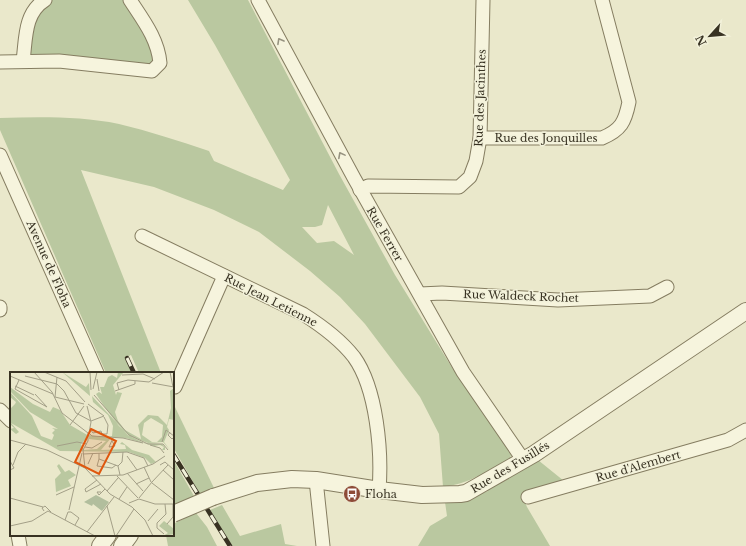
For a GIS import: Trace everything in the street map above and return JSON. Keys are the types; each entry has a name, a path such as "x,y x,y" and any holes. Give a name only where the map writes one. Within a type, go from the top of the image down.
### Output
{"street":[{"path":"23,61 29,20 32,11 38,4 45,0"},
{"path":"0,62 59,61 152,71 160,64 160,52 154,38 130,0"},
{"name":"Rue Ferrer","path":"258,0 360,190 463,372 524,460"},
{"name":"Rue des Jacinthes","path":"360,190 368,186 459,187 470,177 476,161 480,138 483,0"},
{"name":"Rue des Jonquilles","path":"480,138 602,138 611,134 621,126 626,116 629,102 602,0"},
{"name":"Avenue de Floha","path":"0,155 97,372"},
{"name":"Rue Jean Letienne","path":"142,236 303,314 324,327 346,347 363,373 370,392 376,416 380,468 379,490"},
{"path":"175,387 224,276"},
{"name":"Rue Waldeck Rochet","path":"420,294 442,293 558,300 650,296 667,287"},
{"name":"Rue des Fusillés","path":"174,514 213,497 241,488 271,481 292,479 316,480 422,495 460,494 477,488 524,460 746,311"},
{"path":"0,410 10,420"},
{"name":"Rue d'Alembert","path":"528,497 728,440 746,430"},
{"path":"316,480 323,546"},
{"path":"18,536 20,546"},
{"path":"100,546 107,536"},
{"path":"122,546 129,536"}],"green space":[{"path":"45,0 130,0 160,52 152,71 23,61 29,20"},
{"path":"188,0 248,0 339,174 395,275 451,366 510,451 511,456 508,460 495,468 503,482 538,460 564,481 523,497 527,507 550,546 418,546 430,526 447,516 445,502 465,500 488,491 478,476 461,483 443,487 439,434 420,397 365,324 340,297 310,271 259,232 214,210 154,187 81,170 161,372 139,372 131,355 125,358 132,372 106,372 0,130 0,118 74,118 119,124 164,136 209,151 214,161 283,190 290,180 215,45","holes":["328,205 354,255 334,241 317,243 302,227 315,227 322,225"]},
{"path":"174,405 214,488 200,494 174,449"},
{"path":"174,461 195,498 174,506"},
{"path":"222,505 240,536 281,524 285,544 297,546 232,546 210,510"},
{"path":"196,513 207,527 217,546 168,546 166,536 174,536 174,524"}],"railway":[{"path":"127,358 134,372"},
{"path":"174,456 230,546"}],"place":[{"name":"Floha","path":"352,494"}]}
